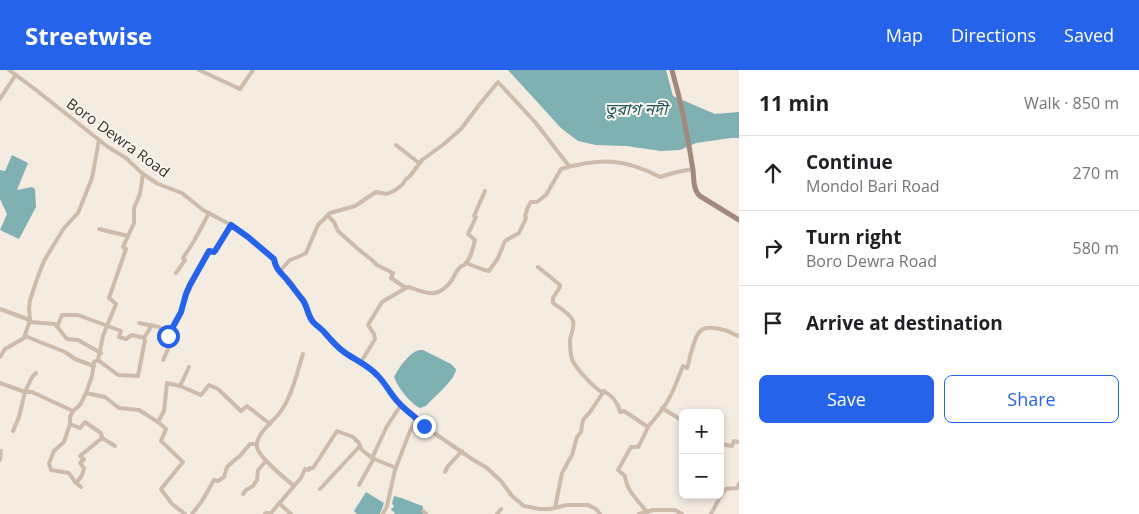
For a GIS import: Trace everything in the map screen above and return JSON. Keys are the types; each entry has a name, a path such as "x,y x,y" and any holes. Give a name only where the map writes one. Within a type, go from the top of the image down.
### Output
{"street":[{"name":"Boro Dewra Road","path":"9,70 158,184 182,193 209,213 231,225 269,254 274,259 279,272 304,300 310,318 333,342 378,376 392,396 424,426 487,468 501,481 512,496 524,506 540,509 567,505 588,505 596,509 600,514"},
{"path":"200,70 240,89 253,70"},
{"path":"672,71 679,94 696,191 739,220"},
{"path":"0,98 15,76"},
{"path":"279,272 290,260 306,253 318,225 330,214 355,206 376,192 386,194 394,191 410,176 419,163 461,129 498,82 535,122 569,166"},
{"path":"0,357 5,349 25,336 29,321 30,300 44,261 64,228 78,213 92,178 99,140"},
{"path":"396,145 419,163"},
{"path":"466,263 489,271 498,258 505,241 519,233 526,218 528,206 532,202 538,202 546,195 561,169 604,161 632,164 660,177 692,167"},
{"path":"81,487 69,473 51,470 48,463 54,451 64,442 70,424 70,417 73,411 80,405 86,393 92,376 94,362 98,360 103,336 116,304 109,298 126,248 123,247 134,223 134,208 140,194 144,174"},
{"path":"361,362 375,339 368,325 382,302 410,286 428,294 444,290 460,267 466,263 471,255 475,240 468,234 485,192"},
{"path":"176,274 185,260 182,258 194,241 209,213"},
{"path":"328,216 334,222 338,231 377,265 393,273 390,278 406,288"},
{"path":"168,336 181,312 186,294 200,266 209,251 215,251 231,225"},
{"path":"99,229 128,236"},
{"path":"538,267 560,285 553,298 553,302 573,320 574,324 570,340 572,361 590,383 600,391 604,391 618,404 620,412 624,412 648,427"},
{"path":"0,308 29,321 55,324 67,339 78,340 100,353"},
{"path":"57,327 62,315 78,315 121,331 119,337 126,338 132,335 144,338"},
{"path":"139,323 159,327 172,341 163,360"},
{"path":"98,360 118,376 138,376 142,350 146,341 144,338 152,325"},
{"path":"647,512 634,496 625,480 625,476 618,470 631,446 639,446 648,427 667,403 683,366 687,368 690,363 695,339 703,328 724,330 739,336"},
{"path":"25,336 94,366"},
{"path":"294,486 266,461 258,450 257,444 264,429 278,415 289,398 303,354"},
{"path":"180,386 189,367"},
{"path":"13,431 19,417 25,392 36,373"},
{"path":"0,383 25,392 32,392 73,411"},
{"path":"158,422 164,411 167,383 202,395 209,384 218,389 241,411 247,406 270,424"},
{"path":"555,508 562,473 572,455 577,438 581,432 583,420 604,391"},
{"path":"86,393 105,397 120,408 139,410 166,429 161,440 182,462 161,489 172,504 185,514"},
{"path":"359,485 387,426 401,405"},
{"path":"662,408 679,419"},
{"path":"388,514 383,513 387,506 396,468 417,418"},
{"path":"70,424 80,428 85,422 100,433 102,438 115,446"},
{"path":"265,514 271,512 279,503 301,478 305,469 313,468 337,431 353,437 361,449 373,458 396,468"},
{"path":"75,482 80,478 84,468 80,463 84,460 80,456 102,438"},
{"path":"724,445 732,446 734,441 739,442"},
{"path":"192,514 202,502 214,480 218,481 224,477 227,467 250,444 257,444"},
{"path":"320,489 360,446"},
{"path":"0,460 1,451"},
{"path":"445,472 462,451"},
{"path":"243,494 253,486 257,480 258,470 266,461"},
{"path":"711,514 726,489 737,488 739,484"},
{"path":"279,503 291,514"},
{"path":"497,514 501,509"},
{"path":"639,514 653,510 675,510 682,514"}],"water":[{"name":"তুরাগ নদী","path":"508,70 666,70 673,96 715,114 739,112 739,138 696,143 680,150 661,151 626,146 596,145 578,141 561,128"},
{"path":"12,155 28,163 17,190 32,187 35,189 36,207 19,239 0,230 7,214 0,199 0,170 5,171"},
{"path":"419,350 423,350 451,364 456,369 444,388 426,406 420,408 405,395 394,377 405,361"},
{"path":"366,492 384,503 380,514 357,514 354,511"},
{"path":"394,496 423,506 425,514 394,514 395,512 391,509 394,507 392,503"}],"route":[{"path":"168,336 181,312 194,275 209,251 215,251 231,225 274,259 279,271 304,300 313,322 345,352 378,376 392,396 424,426"}]}
